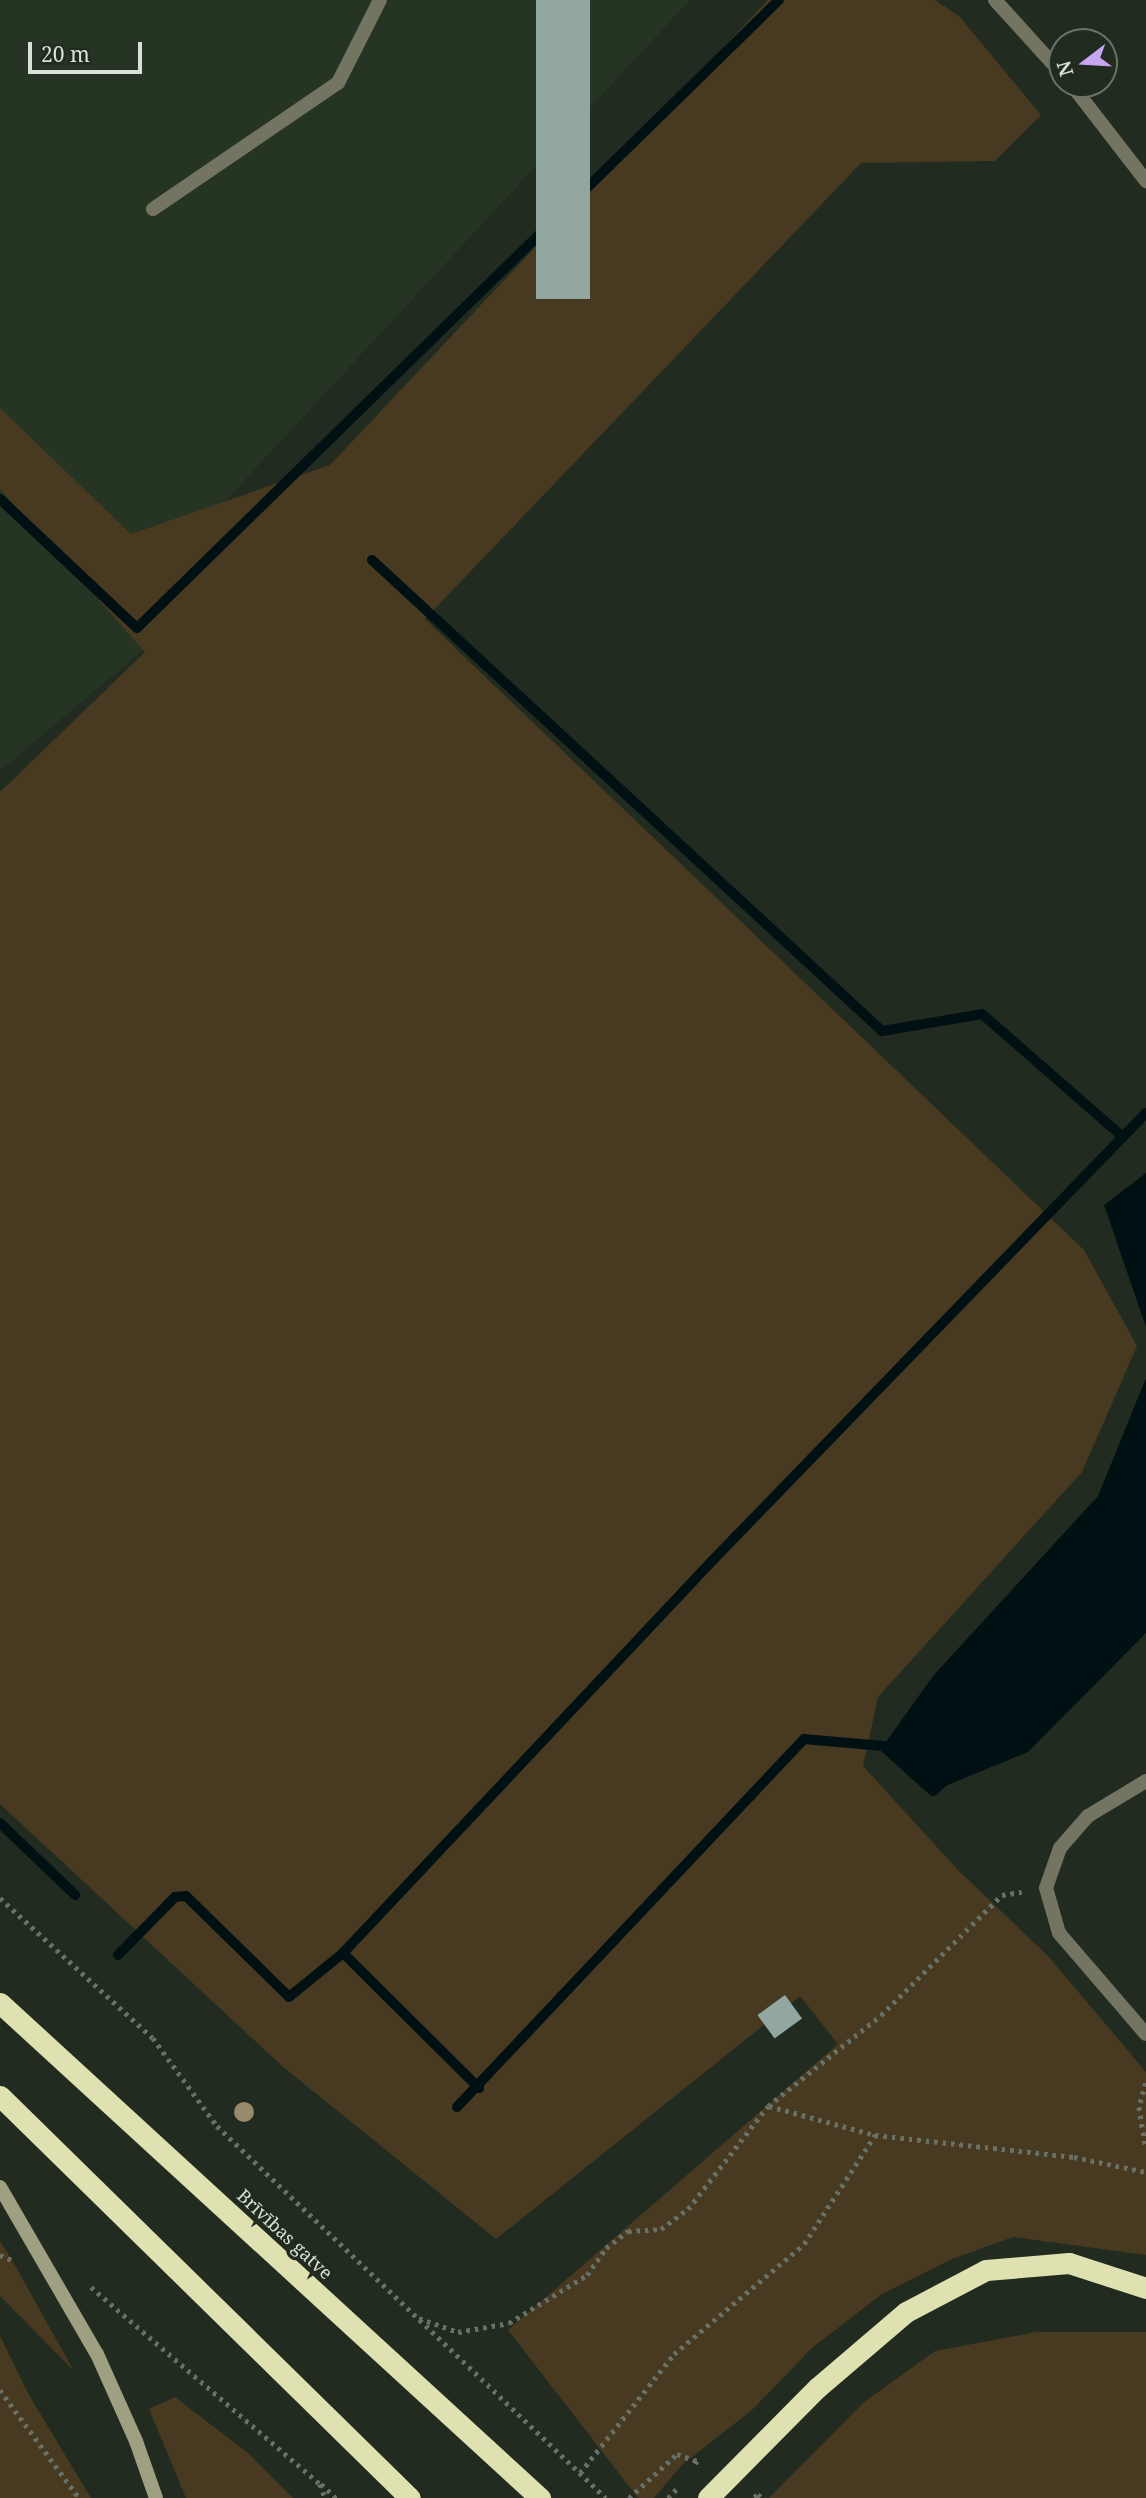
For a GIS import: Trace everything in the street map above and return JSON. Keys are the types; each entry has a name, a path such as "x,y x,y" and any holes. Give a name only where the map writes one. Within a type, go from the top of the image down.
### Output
{"highway":[{"name":"Brīvības gatve","path":"0,2003 540,2498"},
{"path":"0,2096 410,2498"},
{"path":"710,2496 817,2388 906,2312 986,2270 1069,2263 1146,2288"}],"main road":[{"path":"0,2187 97,2354 136,2441 156,2498"}],"street":[{"path":"153,209 338,83 380,0"},
{"path":"995,0 1048,59"},
{"path":"1082,98 1146,181"},
{"path":"1146,1781 1088,1816 1060,1849 1046,1888 1059,1933 1146,2034"}],"path":[{"path":"415,2316 458,2332 509,2323 587,2275 606,2248 628,2231 661,2229 688,2209 768,2106 881,2015 1002,1895 1046,1888"},
{"path":"0,1898 153,2038 217,2126 606,2498"},
{"path":"1146,2083 1139,2106 1146,2148"},
{"path":"768,2106 875,2135 1074,2157 1146,2172"},
{"path":"580,2473 674,2354 804,2244 875,2135"},
{"path":"80,2279 336,2498"},
{"path":"0,2390 79,2498"},
{"path":"629,2498 677,2454 697,2461 691,2473"},
{"path":"320,2484 325,2498"}],"shaded area":[{"path":"0,0 690,0 217,510 150,644 0,771"},
{"path":"768,0 935,0 959,16 1041,115 995,161 861,163 425,619 1084,1250 1137,1346 1082,1472 878,1697 863,1766 957,1869 1048,1956 1146,2072 1146,2255 1013,2237 952,2259 882,2294 813,2347 752,2410 682,2465 654,2498 638,2498 508,2330 838,2044 800,1996 496,2239 282,2066 0,1804 0,792 145,652 0,489 0,408 131,534 330,465"},
{"path":"1146,1173 1146,1327 1104,1205"},
{"path":"1146,1378 1146,1633 1028,1752 933,1791 883,1746 933,1676 1098,1496"},
{"path":"0,2241 12,2260 74,2371 0,2296"},
{"path":"1036,2332 1146,2332 1146,2498 769,2498 864,2402 935,2351"},
{"path":"0,2336 29,2395 91,2498 0,2498"},
{"path":"175,2397 248,2453 293,2498 186,2498 149,2409"}],"building":[{"path":"536,0 590,0 590,299 536,299"},
{"path":"785,1995 802,2018 775,2038 757,2015"}],"waterway":[{"path":"0,499 137,628 779,0"},
{"path":"372,560 882,1031 982,1014 1123,1137"},
{"path":"118,1955 175,1897 186,1896 289,1997 343,1953 712,1561 1146,1113"},
{"path":"457,2107 804,1739 883,1746 933,1791 943,1782"},
{"path":"0,1823 75,1895"},
{"path":"343,1953 479,2088"}]}
